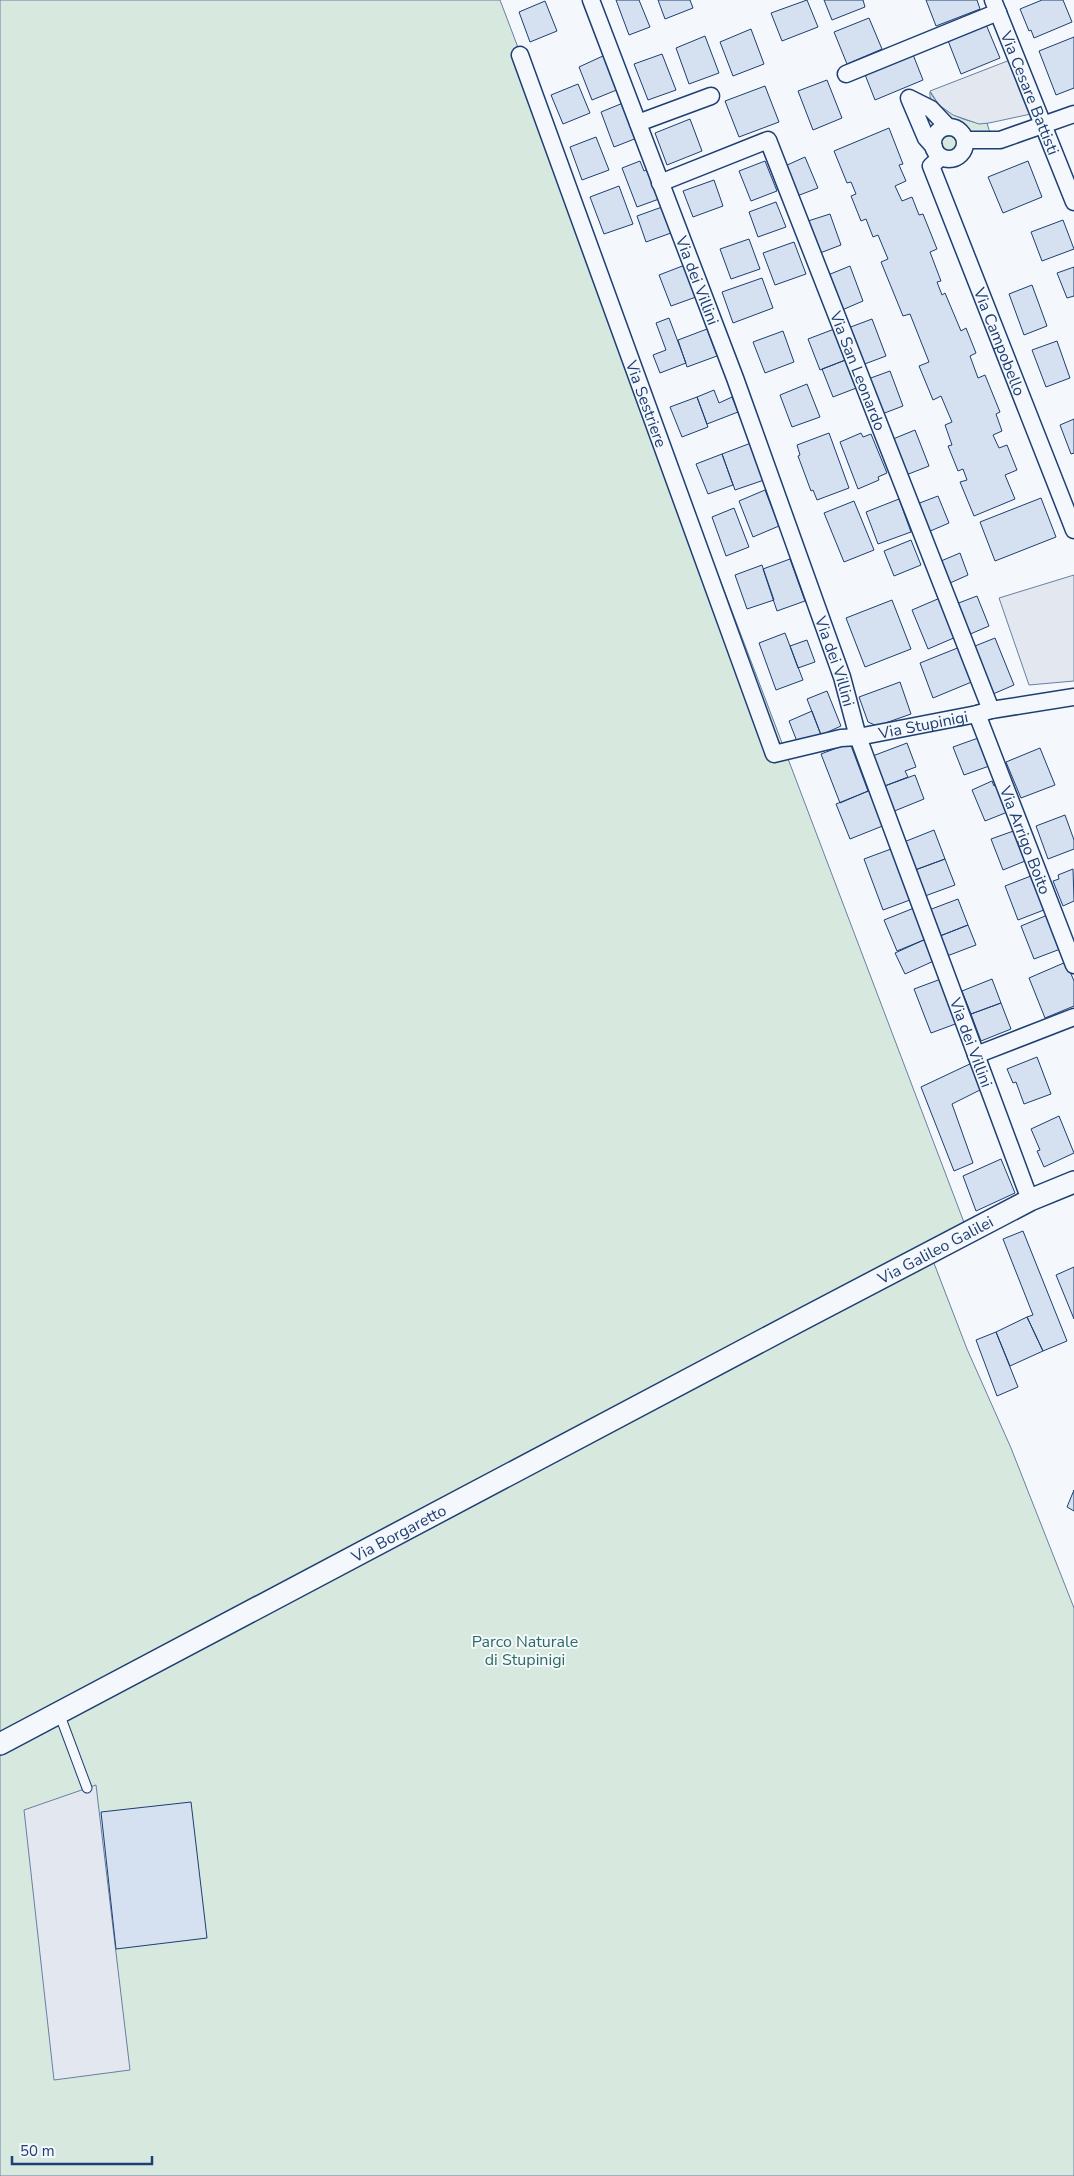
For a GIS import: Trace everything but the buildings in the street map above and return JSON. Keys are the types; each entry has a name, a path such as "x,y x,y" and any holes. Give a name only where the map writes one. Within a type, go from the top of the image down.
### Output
{"street":[{"name":"Via dei Villini","path":"591,0 735,378 842,677 858,737 1030,1200"},
{"name":"Via Cesare Battisti","path":"846,74 996,6 1074,202"},
{"name":"Via Sestriere","path":"520,55 774,754"},
{"path":"638,123 711,96"},
{"path":"958,156 962,153 965,140 957,129 948,127 931,109 909,98 926,138 938,152 951,159 1074,114"},
{"name":"Via Campobello","path":"948,127 938,132 934,141 938,152 931,166 1074,530"},
{"name":"Via San Leonardo","path":"660,183 768,140 984,712"},
{"path":"965,140 1000,140"},
{"name":"Via Stupinigi","path":"774,754 840,738 858,737 984,712 1074,697"},
{"name":"Via Arrigo Boito","path":"984,712 1074,965"},
{"path":"976,1055 1074,1018"},
{"name":"Via Galileo Galilei","path":"797,1322 1030,1200 1074,1182"},
{"name":"Via Borgaretto","path":"0,1744 797,1322"}],"lane":[{"path":"59,1712 87,1788"}],"green space":[{"name":"Parco Naturale di Stupinigi","path":"0,0 500,0 965,1225 927,1245 967,1349 1011,1448 1074,1608 1074,2176 0,2176"},
{"path":"930,92 940,105 954,115 962,119 987,123 990,133 977,135 948,118 934,106"},
{"path":"950,133 957,136 960,143 957,150 950,153 943,150 940,143 943,136"}],"shaded area":[{"path":"1010,60 1031,114 979,124 953,115 939,105 930,91"},
{"path":"1074,575 1074,681 1029,685 999,598"},
{"path":"96,1785 130,2070 54,2080 24,1810"}]}
